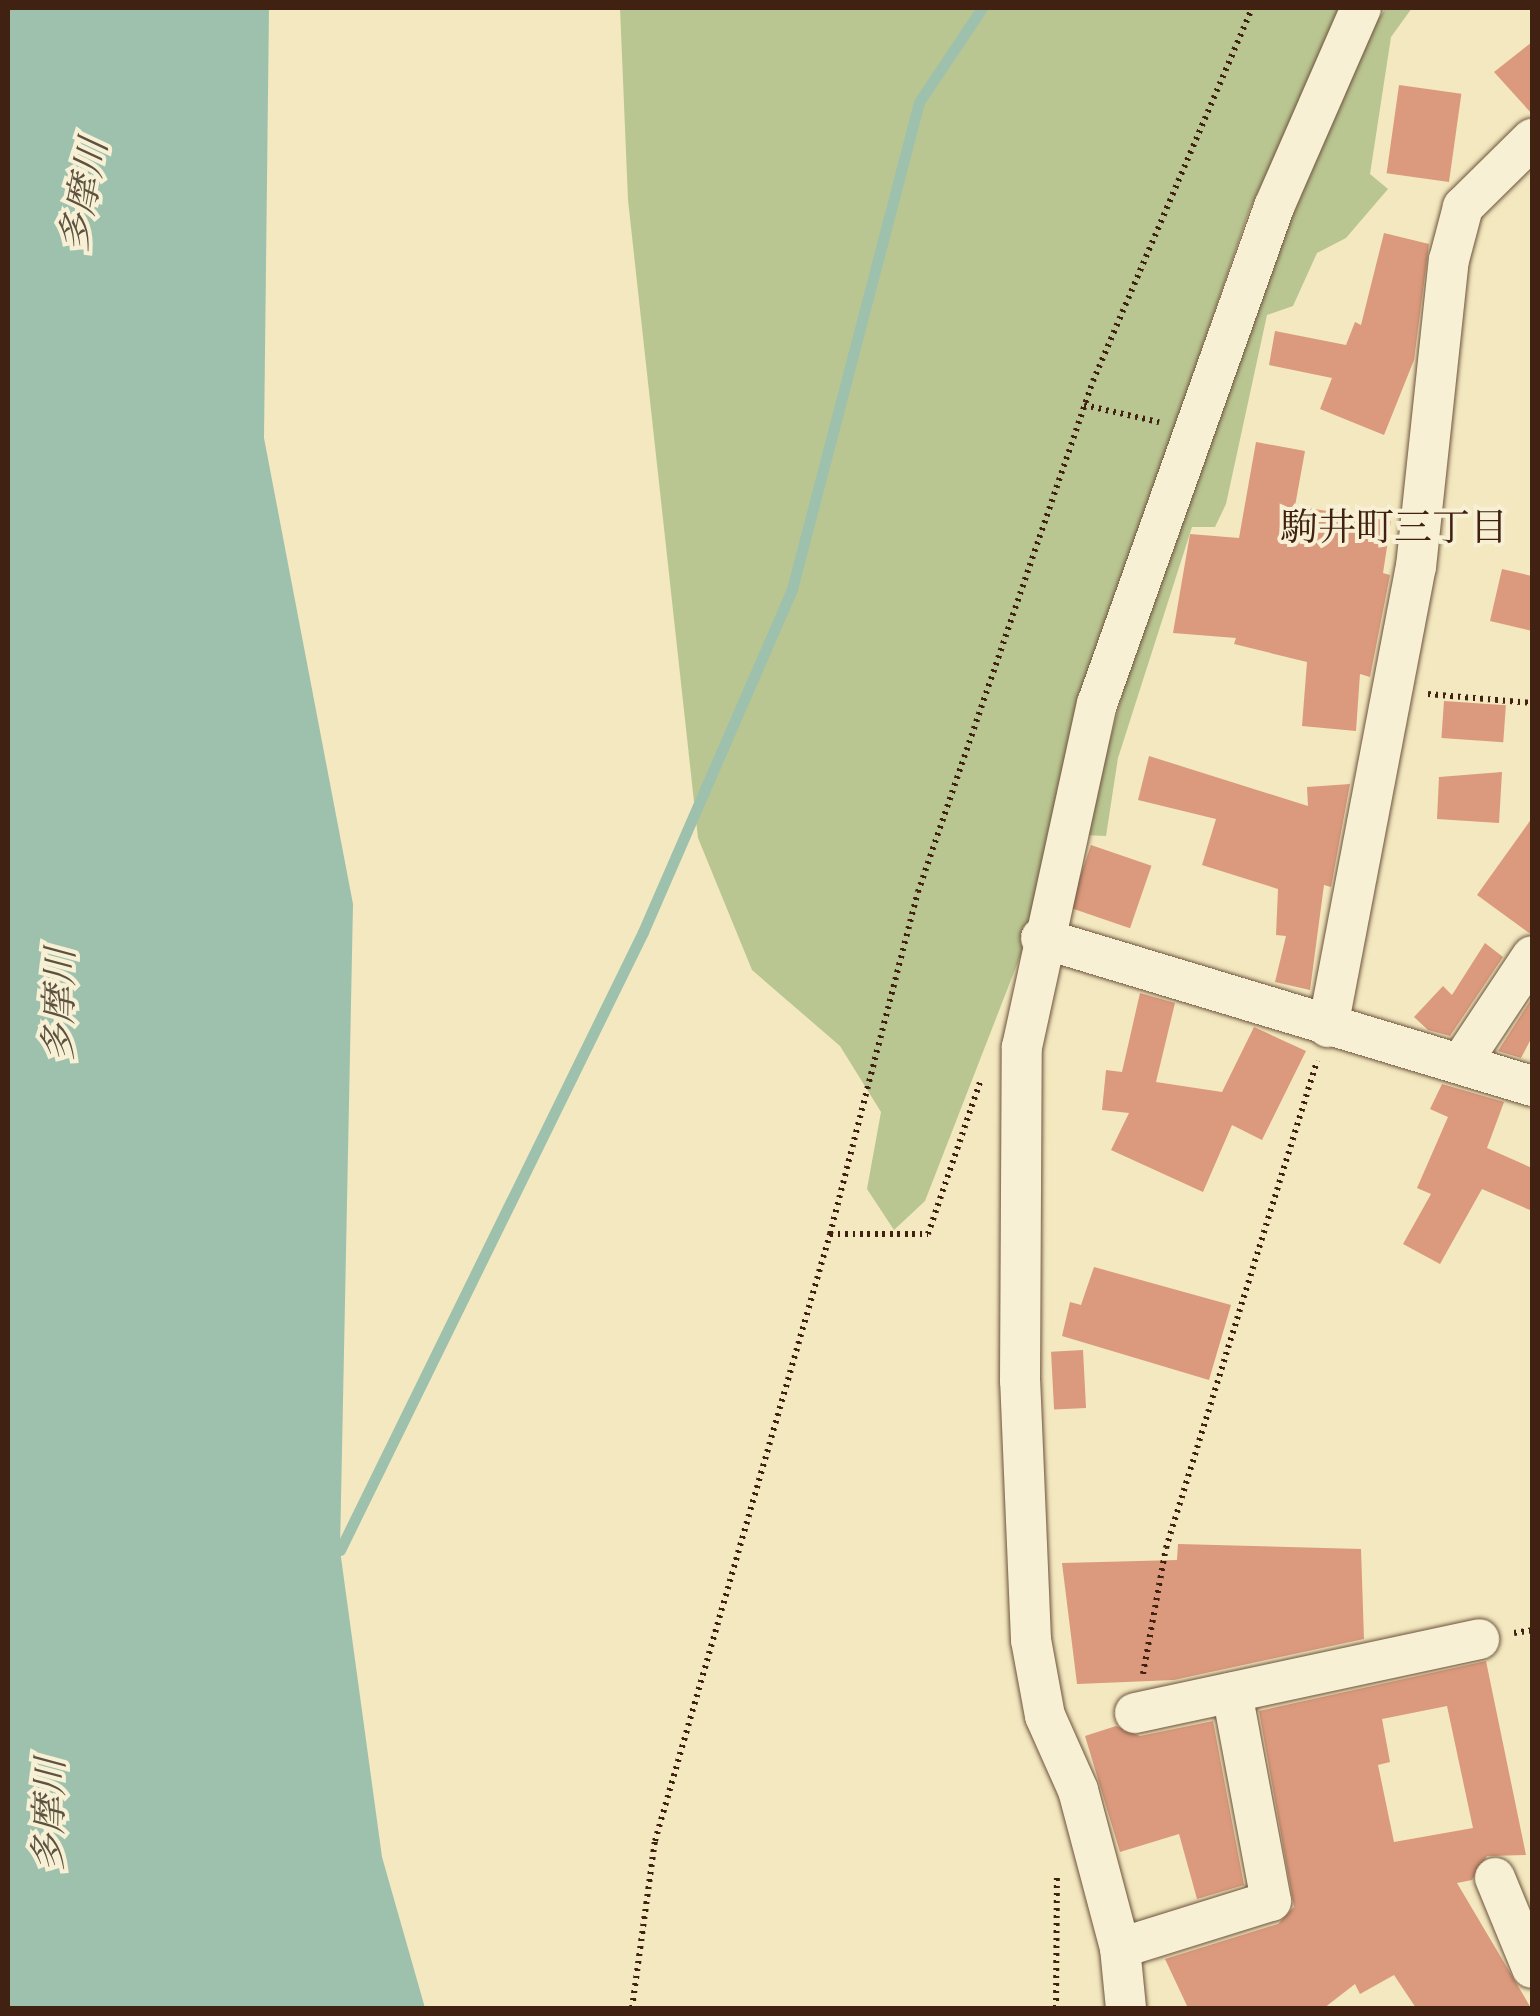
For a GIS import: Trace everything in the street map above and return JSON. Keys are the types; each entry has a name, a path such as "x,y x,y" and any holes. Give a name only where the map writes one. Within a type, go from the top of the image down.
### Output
{"street":[{"path":"1126,2008 1120,1948 1078,1790 1045,1716 1031,1640 1020,1381 1022,1064 1040,938 1097,704 1192,428 1274,207 1361,8"},
{"path":"1328,1027 1387,691 1416,566 1448,260 1462,206 1532,139"},
{"path":"1040,938 1532,1086"},
{"path":"1461,1063 1532,956"},
{"path":"1136,1712 1479,1639"},
{"path":"1120,1948 1271,1901 1232,1694"},
{"path":"1495,1878 1532,1968"}],"path":[{"path":"632,2008 656,1841 830,1234 918,892 1084,406 1252,8"},
{"path":"1084,406 1192,428"},
{"path":"1387,691 1532,702"},
{"path":"1136,1712 1166,1548 1328,1027"},
{"path":"830,1234 928,1234 982,1077"}],"shaded area":[{"path":"620,8 1345,8 1249,211 1107,626 1023,949 925,1201 894,1230 867,1189 881,1112 840,1046 752,970 698,838 628,200"},
{"path":"1386,8 1412,8 1391,37 1370,174 1388,189 1346,238 1317,253 1293,306 1267,315 1226,504 1215,527 1192,527 1118,758 1106,836 1084,835 1147,603 1306,175 1358,48"}],"water":[{"name":"多摩川","path":"8,8 269,8 264,438 353,904 340,1550 382,1857 425,2008 8,2008"}],"building":[{"path":"1532,42 1532,114 1494,72"},
{"path":"1399,85 1461,94 1449,182 1387,173"},
{"path":"1384,233 1429,244 1414,360 1384,435 1320,409 1332,378 1269,365 1275,331 1346,345 1355,322 1361,325"},
{"path":"1256,442 1305,451 1295,506 1391,521 1383,573 1390,575 1370,677 1360,674 1356,731 1302,726 1307,662 1234,644 1236,638 1173,633 1190,534 1239,538"},
{"path":"1502,569 1532,576 1532,631 1490,621"},
{"path":"1444,701 1506,705 1503,742 1441,738"},
{"path":"1149,756 1308,806 1307,787 1350,784 1331,887 1324,885 1310,990 1275,982 1286,936 1276,935 1278,889 1202,865 1216,819 1138,800"},
{"path":"1502,772 1499,823 1437,819 1439,777"},
{"path":"1532,818 1532,932 1529,933 1477,895"},
{"path":"1091,845 1152,866 1130,928 1070,907"},
{"path":"1485,943 1503,957 1450,1036 1428,1030 1414,1017 1443,986 1452,995"},
{"path":"1140,993 1175,1003 1156,1082 1222,1092 1254,1027 1306,1051 1262,1140 1232,1125 1203,1192 1111,1150 1129,1113 1102,1110 1106,1070 1122,1072"},
{"path":"1532,998 1532,1037 1521,1058 1498,1051"},
{"path":"1442,1084 1504,1102 1487,1148 1532,1168 1532,1211 1482,1189 1440,1264 1403,1244 1431,1194 1417,1188 1448,1117 1430,1109"},
{"path":"1094,1267 1231,1305 1209,1380 1062,1336 1070,1302 1081,1305"},
{"path":"1083,1350 1086,1408 1054,1410 1051,1352"},
{"path":"1178,1544 1361,1549 1364,1639 1174,1680 1077,1684 1062,1563 1177,1560"},
{"path":"1486,1661 1526,1855 1487,1856 1472,1880 1457,1883 1531,2008 1416,2008 1394,1975 1360,1994 1355,1984 1324,2008 1188,2008 1165,1959 1278,1924 1294,1907 1259,1711","holes":["1447,1706 1473,1828 1394,1842 1378,1765 1390,1762 1382,1719"]},
{"path":"1213,1721 1244,1885 1197,1899 1179,1834 1120,1852 1085,1736 1116,1726 1140,1736"}],"waterway":[{"path":"340,1550 643,932 792,589 919,102 982,8"}],"district":[{"name":"駒井町三丁目","path":"1394,531"}]}
